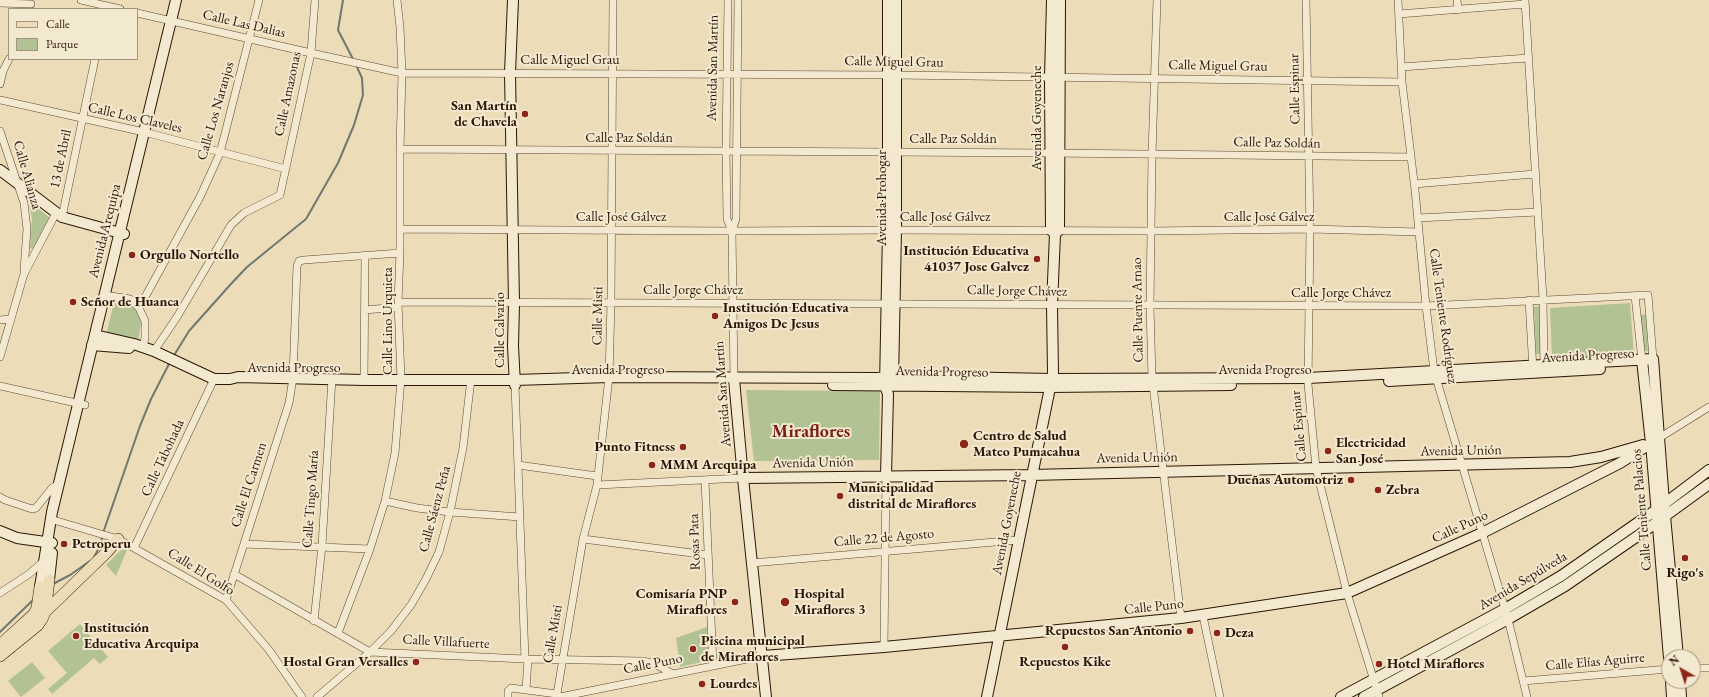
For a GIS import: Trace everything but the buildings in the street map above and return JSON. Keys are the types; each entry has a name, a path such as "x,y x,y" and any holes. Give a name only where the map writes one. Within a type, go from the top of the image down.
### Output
{"main road":[{"name":"Avenida Arequipa","path":"44,590 54,520 174,21 176,0"},
{"name":"Avenida Arequipa","path":"174,21 183,0"},
{"name":"Calle Calvario","path":"513,0 510,73 510,150 514,303 513,346 515,382"},
{"name":"Avenida Prohogar","path":"888,0 892,75"},
{"name":"Avenida Prohogar","path":"886,476 891,303 892,75 896,0"},
{"name":"Avenida Goyeneche","path":"987,697 1031,474 1051,383 1055,231 1055,153 1050,78 1052,0"},
{"name":"Avenida Goyeneche","path":"1055,153 1060,78 1060,0"},
{"path":"0,170 59,215 122,234"},
{"name":"Avenida Progreso","path":"97,341 143,347 156,351 178,363 214,378 230,379 237,382 331,380 401,381"},
{"name":"Avenida Progreso","path":"331,380 515,382 609,380 735,381 877,378 889,384 1308,381 1653,363"},
{"name":"Calle Teniente Palacios","path":"1653,363 1655,440 1668,649"},
{"name":"Calle Teniente Palacios","path":"1643,364 1655,440"},
{"name":"Avenida San Martín","path":"735,381 743,478 766,697"},
{"name":"Avenida Arequipa","path":"54,520 58,486 82,404"},
{"name":"Avenida Unión","path":"743,478 1462,466 1570,462 1602,457 1655,440"},
{"name":"Calle Puno","path":"762,656 884,647 1203,616 1347,593 1482,533 1620,463 1655,440"},
{"name":"Avenida Sepúlveda","path":"1364,697 1561,576 1660,507 1709,470"},
{"name":"Avenida Sepúlveda","path":"1459,640 1508,620 1565,586 1709,484"},
{"name":"Calle Teniente Palacios","path":"1661,519 1677,649"},
{"path":"0,532 17,538 50,542"},
{"path":"0,656 38,625 45,612 107,552 113,538"},
{"name":"Avenida Arequipa","path":"44,590 44,561 50,542"},
{"path":"44,590 45,612"},
{"path":"0,645 30,619 37,608 44,590"},
{"name":"Avenida Sepúlveda","path":"1341,697 1377,689"}],"street":[{"path":"81,0 116,8"},
{"name":"Calle Los Naranjos","path":"139,308 200,197 220,153 259,0"},
{"name":"Calle Amazonas","path":"156,351 231,225 244,213 280,195 311,53 315,0"},
{"name":"Calle Lino Urquieta","path":"338,633 370,549 385,501 395,453 401,381 398,305 402,73 397,0"},
{"name":"Calle Misti","path":"559,696 562,660 583,539 597,485 609,380 613,0"},
{"name":"Avenida San Martín","path":"728,0 726,152 727,219 732,231"},
{"name":"Avenida San Martín","path":"735,381 732,303 732,231 736,218 738,0"},
{"name":"Calle Puente Arnao","path":"1157,0 1152,154 1150,306 1153,381 1181,618"},
{"name":"Calle Espinar","path":"1306,0 1310,229 1308,381 1316,468 1347,593 1377,689"},
{"name":"Calle Teniente Rodríguez","path":"1398,0 1402,82 1418,218 1426,306 1435,374 1505,609 1527,697"},
{"path":"1457,0 1458,10"},
{"path":"1399,14 1458,10 1525,2 1543,300 1544,369"},
{"path":"0,3 30,4"},
{"name":"Calle Las Dalias","path":"138,13 386,70"},
{"path":"1401,67 1528,58"},
{"path":"0,84 3,71 8,60"},
{"name":"13 de Abril","path":"59,215 95,60"},
{"name":"Calle Miguel Grau","path":"386,70 402,73 892,75 1402,82"},
{"name":"Calle Los Claveles","path":"0,100 147,133 286,169"},
{"name":"Calle Alianza","path":"0,131 19,183 24,202 27,229 24,274 0,357"},
{"name":"Calle Paz Soldán","path":"400,149 1411,157"},
{"path":"1414,184 1535,174"},
{"path":"1418,218 1538,212"},
{"name":"Calle Alianza","path":"24,274 59,215"},
{"name":"Calle José Gálvez","path":"400,229 732,231 1151,231 1310,229 1419,232"},
{"path":"364,380 365,255 400,253"},
{"name":"Calle El Carmen","path":"226,600 283,422 293,381 297,266 299,261 365,255"},
{"path":"107,295 130,299 139,308 145,321 143,347"},
{"path":"1643,364 1635,296 1648,295 1653,363"},
{"name":"Calle Jorge Chávez","path":"365,310 398,305 611,302 1150,306 1426,306 1635,296"},
{"path":"1529,300 1533,370"},
{"path":"0,320 10,320"},
{"name":"Calle Tabohada","path":"134,548 214,378"},
{"name":"Calle Tingo María","path":"314,621 322,546 331,380"},
{"name":"Calle Sáenz Peña","path":"317,697 370,652 391,631 411,605 426,579 439,552 450,512 463,448 471,381"},
{"name":"Calle Calvario","path":"515,382 526,690"},
{"path":"0,386 82,404"},
{"name":"Calle Puno","path":"1655,440 1709,407"},
{"path":"518,465 597,476"},
{"name":"Avenida Prohogar","path":"884,647 886,476"},
{"name":"Avenida Unión","path":"597,485 743,478"},
{"name":"Rosas Pata","path":"705,480 713,666"},
{"path":"0,497 32,509 36,508 52,488 58,486"},
{"path":"385,501 417,508 450,512 520,517"},
{"name":"Calle El Golfo","path":"54,520 113,538 134,548 226,600 269,650 302,697"},
{"path":"583,539 708,555"},
{"name":"Calle 22 de Agosto","path":"752,563 1018,540"},
{"path":"244,544 370,549"},
{"path":"0,592 29,574 44,561"},
{"name":"Calle Villafuerte","path":"234,574 370,652 526,659 643,661 655,664 674,674"},
{"path":"1203,616 1220,697"},
{"name":"Calle Puno","path":"508,697 508,691 511,688 559,696 762,656"},
{"name":"Calle Elías Aguirre","path":"1522,681 1661,670"}],"green space":[{"path":"28,200 51,219 33,249 30,248 32,218"},
{"path":"115,299 125,302 136,309 142,318 138,341 106,335"},
{"path":"1630,303 1634,356 1552,358 1550,308"},
{"path":"1539,306 1541,354 1536,354 1534,307"},
{"path":"1643,314 1646,316 1648,351 1644,351 1639,316"},
{"path":"746,390 880,391 879,460 754,461"},
{"path":"122,549 127,550 116,576 106,565"},
{"path":"80,624 108,657 100,664 94,658 52,694 48,689 67,673 48,651"},
{"name":"Piscina municipal de Miraflores","path":"707,627 710,660 680,667 676,638"},
{"path":"32,662 45,678 21,697 8,681"}],"waterway":[{"path":"343,0 338,30 354,61"},
{"path":"173,357 189,331 247,267 306,219 338,163 354,125 363,95 362,78 356,65"},
{"path":"103,533 140,426 151,399 170,362"},
{"path":"93,559 101,544 102,537"},
{"path":"53,584 70,575 90,561"},
{"path":"0,632 34,599"}],"place":[{"name":"San Martín de Chavela","path":"525,114"},
{"name":"Orgullo Nortello","path":"132,255"},
{"name":"Institución Educativa 41037 Jose Galvez","path":"1037,259"},
{"name":"Señor de Huanca","path":"73,302"},
{"name":"Institución Educativa Amigos De Jesus","path":"715,316"},
{"name":"Centro de Salud Mateo Pumacahua","path":"964,444"},
{"name":"Punto Fitness","path":"683,447"},
{"name":"Electricidad San José","path":"1328,451"},
{"name":"MMM Arequipa","path":"652,465"},
{"name":"Dueñas Automotriz","path":"1351,480"},
{"name":"Zebra","path":"1378,490"},
{"name":"Municipalidad distrital de Miraflores","path":"840,496"},
{"name":"Petroperu","path":"64,544"},
{"name":"Rigo's","path":"1685,558"},
{"name":"Comisaría PNP Miraflores","path":"735,602"},
{"name":"Hospital Miraflores 3","path":"785,602"},
{"name":"Repuestos San Antonio","path":"1190,631"},
{"name":"Deza","path":"1217,633"},
{"name":"Institución Educativa Arequipa","path":"76,636"},
{"name":"Repuestos Kike","path":"1065,647"},
{"name":"Piscina municipal de Miraflores","path":"693,649"},
{"name":"Hostal Gran Versalles","path":"416,662"},
{"name":"Hotel Miraflores","path":"1379,664"},
{"name":"Lourdes","path":"702,684"}],"district":[{"name":"Miraflores","path":"811,432"}]}
